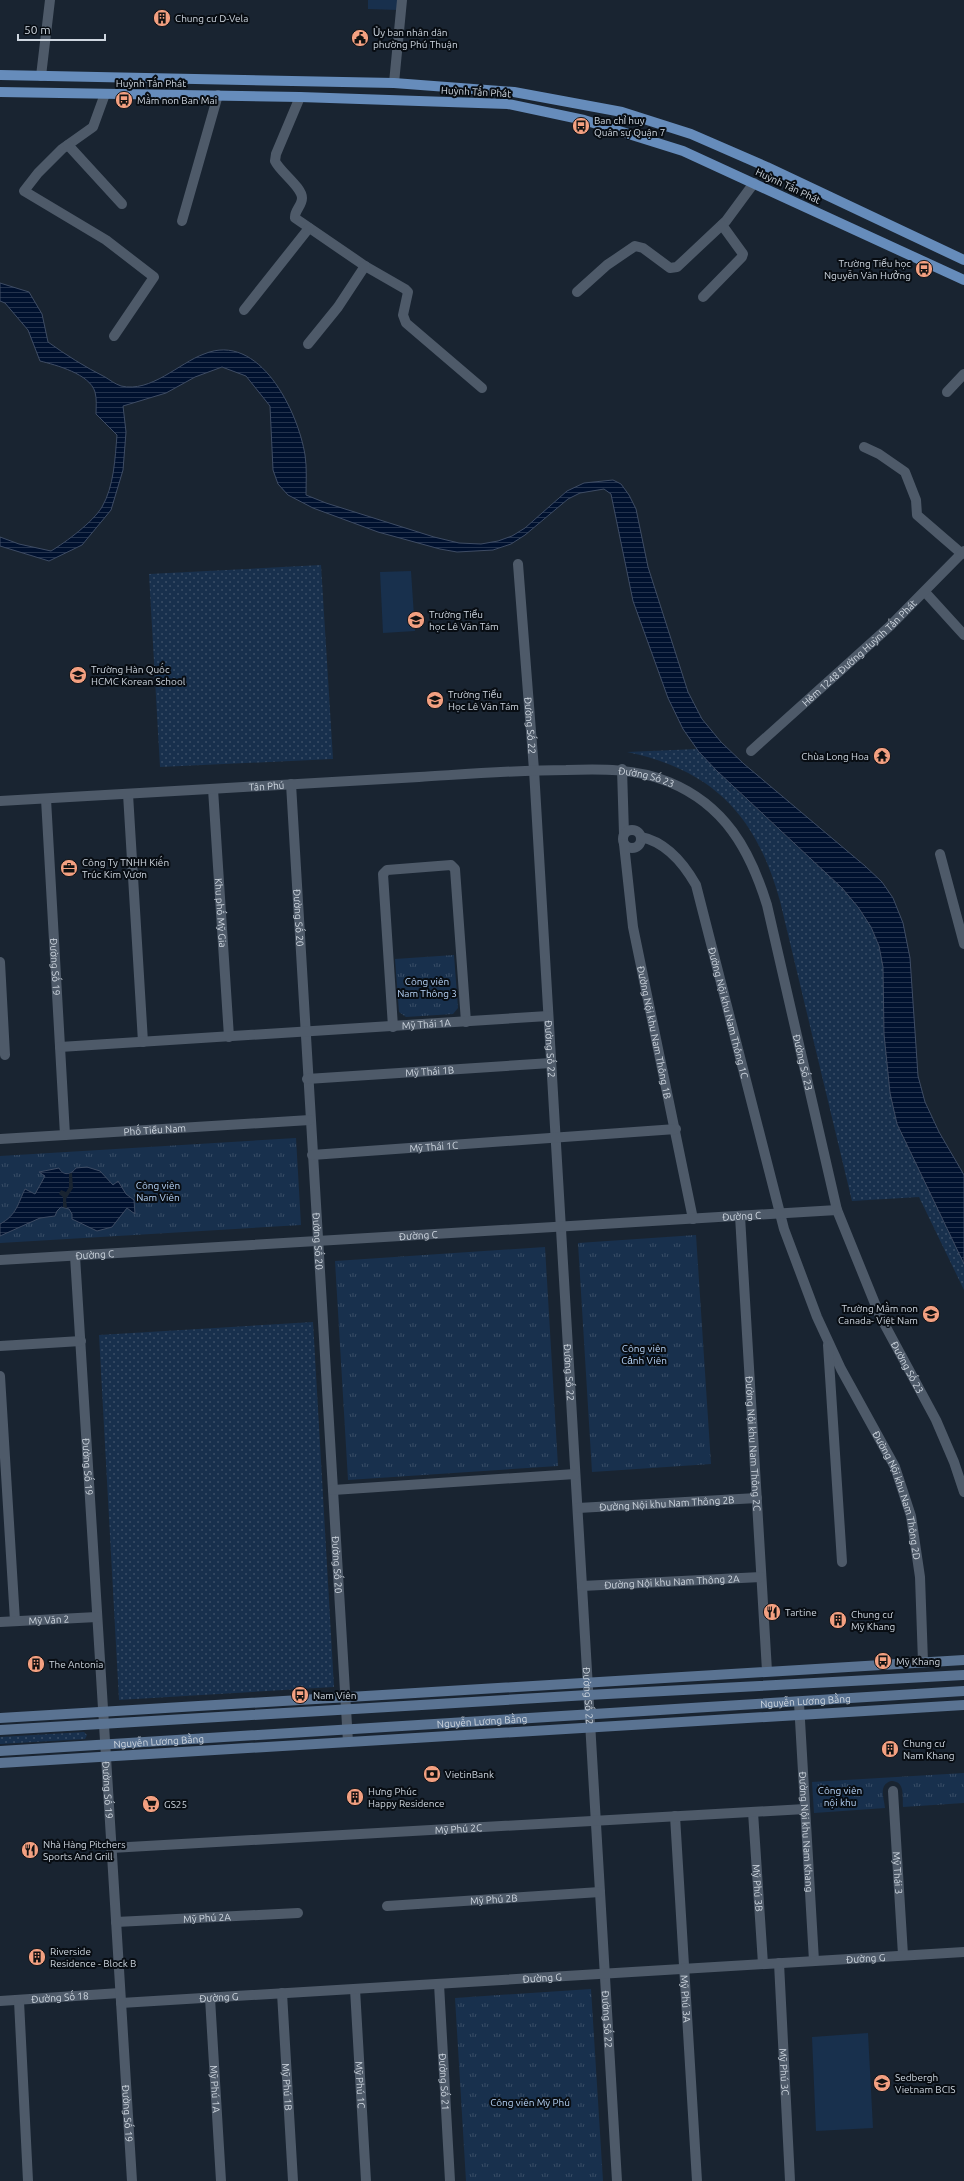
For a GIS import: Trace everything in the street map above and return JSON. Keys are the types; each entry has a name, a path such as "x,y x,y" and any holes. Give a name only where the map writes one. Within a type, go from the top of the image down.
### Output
{"main road":[{"name":"Huỳnh Tấn Phát","path":"0,76 394,83 514,92 622,112 691,134 767,167 964,260"},
{"path":"41,76 41,93"},
{"path":"305,97 311,82"},
{"path":"393,100 394,83"},
{"name":"Huỳnh Tấn Phát","path":"0,92 305,97 503,104 584,120 683,151 964,280"},
{"path":"896,248 904,232"},
{"path":"0,1718 964,1660"},
{"name":"Nguyễn Lương Bằng","path":"0,1730 964,1674"},
{"name":"Nguyễn Lương Bằng","path":"0,1751 964,1692"},
{"name":"Nguyễn Lương Bằng","path":"0,1763 964,1705"}],"street":[{"path":"41,76 50,0"},
{"path":"394,83 402,0"},
{"path":"105,94 93,127 68,145 38,173 24,192 106,240 154,277 114,336"},
{"path":"182,222 218,95"},
{"path":"305,97 276,154 275,161 301,193 302,203 294,216 295,218 365,266 408,292 403,315 406,323 482,388"},
{"path":"68,145 122,204"},
{"path":"577,292 607,265 635,246 643,248 670,268 677,267 722,225 754,184"},
{"path":"703,297 742,258 743,254 722,225"},
{"path":"244,310 309,228"},
{"path":"308,344 338,307 365,266"},
{"path":"947,392 964,374"},
{"path":"864,447 879,454 905,472 916,500 917,515 963,553"},
{"name":"Hẻm 1248 Đường Huỳnh Tấn Phát","path":"751,751 925,592 963,553"},
{"name":"Đường Số 22","path":"518,564 534,770 617,2181"},
{"path":"925,592 964,635"},
{"name":"Đường Số 23","path":"534,770 622,770 662,779 698,798 729,826 747,852 767,905 837,1210 880,1316 936,1420 954,1462 964,1492"},
{"name":"Tân Phú","path":"0,802 534,770"},
{"name":"Đường Nội khu Nam Thông 1B","path":"622,770 624,839 633,927 676,1129 693,1219"},
{"name":"Đường Số 20","path":"291,784 348,1742"},
{"name":"Khu phố Mỹ Gia","path":"213,789 229,1037"},
{"path":"128,794 143,1042"},
{"name":"Đường Số 19","path":"46,799 65,1135"},
{"path":"630,830 634,830 639,833 641,837 640,845 635,848 629,848 624,839 630,830"},
{"name":"Đường Nội khu Nam Thông 1C","path":"641,837 659,844 678,860 690,874 700,895 779,1213"},
{"path":"940,854 964,944"},
{"path":"393,1027 383,874 387,870 451,865 455,869 466,1022"},
{"path":"0,962 5,1055"},
{"name":"Mỹ Thái 1A","path":"305,1032 548,1016"},
{"path":"60,1047 305,1032"},
{"name":"Mỹ Thái 1B","path":"308,1079 551,1063"},
{"name":"Phố Tiểu Nam","path":"0,1139 310,1120"},
{"name":"Mỹ Thái 1C","path":"312,1155 676,1129"},
{"name":"Đường C","path":"0,1260 837,1210"},
{"name":"Đường Nội khu Nam Thông 2D","path":"779,1213 806,1291 827,1340 889,1456 906,1499 915,1533 923,1662"},
{"name":"Đường Nội khu Nam Thông 2C","path":"740,1216 767,1671"},
{"name":"Đường Số 19","path":"76,1256 132,2181"},
{"name":"Đường Nội khu Nam Thông 2D","path":"827,1340 842,1562"},
{"path":"0,1346 81,1341"},
{"path":"0,1376 15,1621"},
{"path":"332,1490 576,1474"},
{"name":"Đường Nội khu Nam Thông 2B","path":"578,1508 757,1498"},
{"name":"Đường Nội khu Nam Thông 2A","path":"582,1586 761,1577"},
{"name":"Mỹ Văn 2","path":"0,1622 97,1617"},
{"name":"Đường Nội khu Nam Khang","path":"799,1703 814,1961"},
{"name":"Mỹ Thái 3","path":"893,1791 903,1955"},
{"name":"Mỹ Phú 2C","path":"111,1848 805,1809"},
{"name":"Mỹ Phú 3B","path":"753,1812 763,1964"},
{"name":"Mỹ Phú 3A","path":"675,1816 697,2181"},
{"name":"Mỹ Phú 2B","path":"387,1906 600,1892"},
{"name":"Mỹ Phú 2A","path":"116,1922 298,1913"},
{"name":"Đường G","path":"121,1998 210,1998 964,1952"},
{"name":"Mỹ Phú 3C","path":"779,1963 790,2181"},
{"name":"Đường Số 21","path":"439,1984 450,2181"},
{"name":"Mỹ Phú 1C","path":"355,1989 366,2181"},
{"name":"Mỹ Phú 1B","path":"282,1993 293,2181"},
{"name":"Đường Số 18","path":"0,2001 121,1998"},
{"name":"Mỹ Phú 1A","path":"210,1998 221,2181"},
{"path":"19,2000 28,2181"}],"green space":[{"path":"368,0 398,0 398,10 368,9"},
{"path":"321,565 333,759 160,767 149,574"},
{"path":"411,571 415,631 383,633 380,572"},
{"path":"697,749 738,791 842,888 858,907 871,927 879,946 883,967 884,1034 890,1093 897,1124 964,1264 964,1290 919,1197 852,1201 780,901 759,845 744,822 728,802 708,785 684,771 658,760 627,752"},
{"name":"Công viên Nam Thông 3","path":"454,955 458,1008 453,1014 406,1017 399,1012 395,959"},
{"name":"Công viên Nam Viên","path":"296,1138 301,1225 0,1243 0,1156"},
{"name":"Công viên Cảnh Viên","path":"696,1235 711,1464 592,1472 578,1243"},
{"path":"545,1247 558,1466 348,1480 335,1261"},
{"path":"313,1322 334,1687 119,1700 99,1335"},
{"path":"84,1732 87,1735 85,1739 0,1744 0,1737"},
{"name":"Công viên nội khu","path":"964,1773 964,1803 903,1807 903,1794 901,1787 896,1782 891,1781 884,1786 883,1789 885,1808 814,1813 812,1782"},
{"name":"Công viên Mỹ Phú","path":"591,1989 603,2181 466,2181 455,1998"},
{"path":"868,2033 873,2128 816,2131 812,2037"}],"shaded area":[{"path":"0,283 29,292 42,314 48,342 83,365 121,386 132,387 143,385 164,376 194,358 204,354 224,350 242,354 258,364 272,379 294,417 305,455 306,495 326,503 434,537 459,543 481,544 498,541 512,536 525,528 567,491 584,483 613,480 621,484 629,495 636,509 648,567 688,692 702,719 721,742 744,764 865,866 882,882 893,898 903,923 910,958 918,1076 925,1102 939,1132 964,1175 964,1264 897,1124 890,1093 884,1034 883,967 879,946 871,927 858,907 842,888 717,771 699,752 683,729 668,698 633,601 611,494 604,489 580,493 568,499 525,535 511,544 493,550 457,552 440,549 378,532 313,508 288,495 278,484 273,470 270,406 246,376 222,367 195,377 166,393 123,406 126,432 123,470 111,510 82,545 49,561 0,546 0,537 19,544 51,551 86,525 98,513 106,499 113,472 117,435 96,414 95,392 87,380 72,371 40,361 28,330 5,303 0,301"},
{"path":"87,1167 100,1171 113,1185 118,1181 126,1194 134,1200 135,1214 127,1208 112,1227 97,1231 72,1219 72,1214 69,1209 61,1207 55,1216 40,1218 0,1236 0,1224 14,1213 25,1189 35,1194 45,1176 39,1172 59,1168 67,1174 76,1168"}],"pier":[{"path":"72,1173 73,1188 66,1199 67,1208 63,1207 63,1197 59,1194 61,1190 66,1192 69,1187 69,1174"}],"place":[{"name":"Chung cư D-Vela","path":"162,18"},
{"name":"Ủy ban nhân dân phường Phú Thuận","path":"360,38"},
{"name":"Mầm non Ban Mai","path":"124,100"},
{"name":"Ban chỉ huy Quân sự Quận 7","path":"581,126"},
{"name":"Trường Tiểu học Nguyễn Văn Hưởng","path":"924,269"},
{"name":"Trường Tiểu học Lê Văn Tám","path":"416,620"},
{"name":"Trường Hàn Quốc HCMC Korean School","path":"78,675"},
{"name":"Trường Tiểu Học Lê Văn Tám","path":"435,700"},
{"name":"Chùa Long Hoa","path":"882,756"},
{"name":"Công Ty TNHH Kiến Trúc Kim Vươn","path":"69,868"},
{"name":"Trường Mầm non Canada- Việt Nam","path":"931,1314"},
{"name":"Tartine","path":"772,1612"},
{"name":"Chung cư Mỹ Khang","path":"838,1620"},
{"name":"Mỹ Khang","path":"883,1661"},
{"name":"The Antonia","path":"36,1664"},
{"name":"Nam Viên","path":"300,1695"},
{"name":"Chung cư Nam Khang","path":"890,1749"},
{"name":"VietinBank","path":"432,1774"},
{"name":"Hưng Phúc Happy Residence","path":"355,1797"},
{"name":"GS25","path":"151,1804"},
{"name":"Nhà Hàng Pitchers Sports And Grill","path":"30,1850"},
{"name":"Riverside Residence - Block B","path":"37,1957"},
{"name":"Sedbergh Vietnam BCIS","path":"882,2083"}]}
